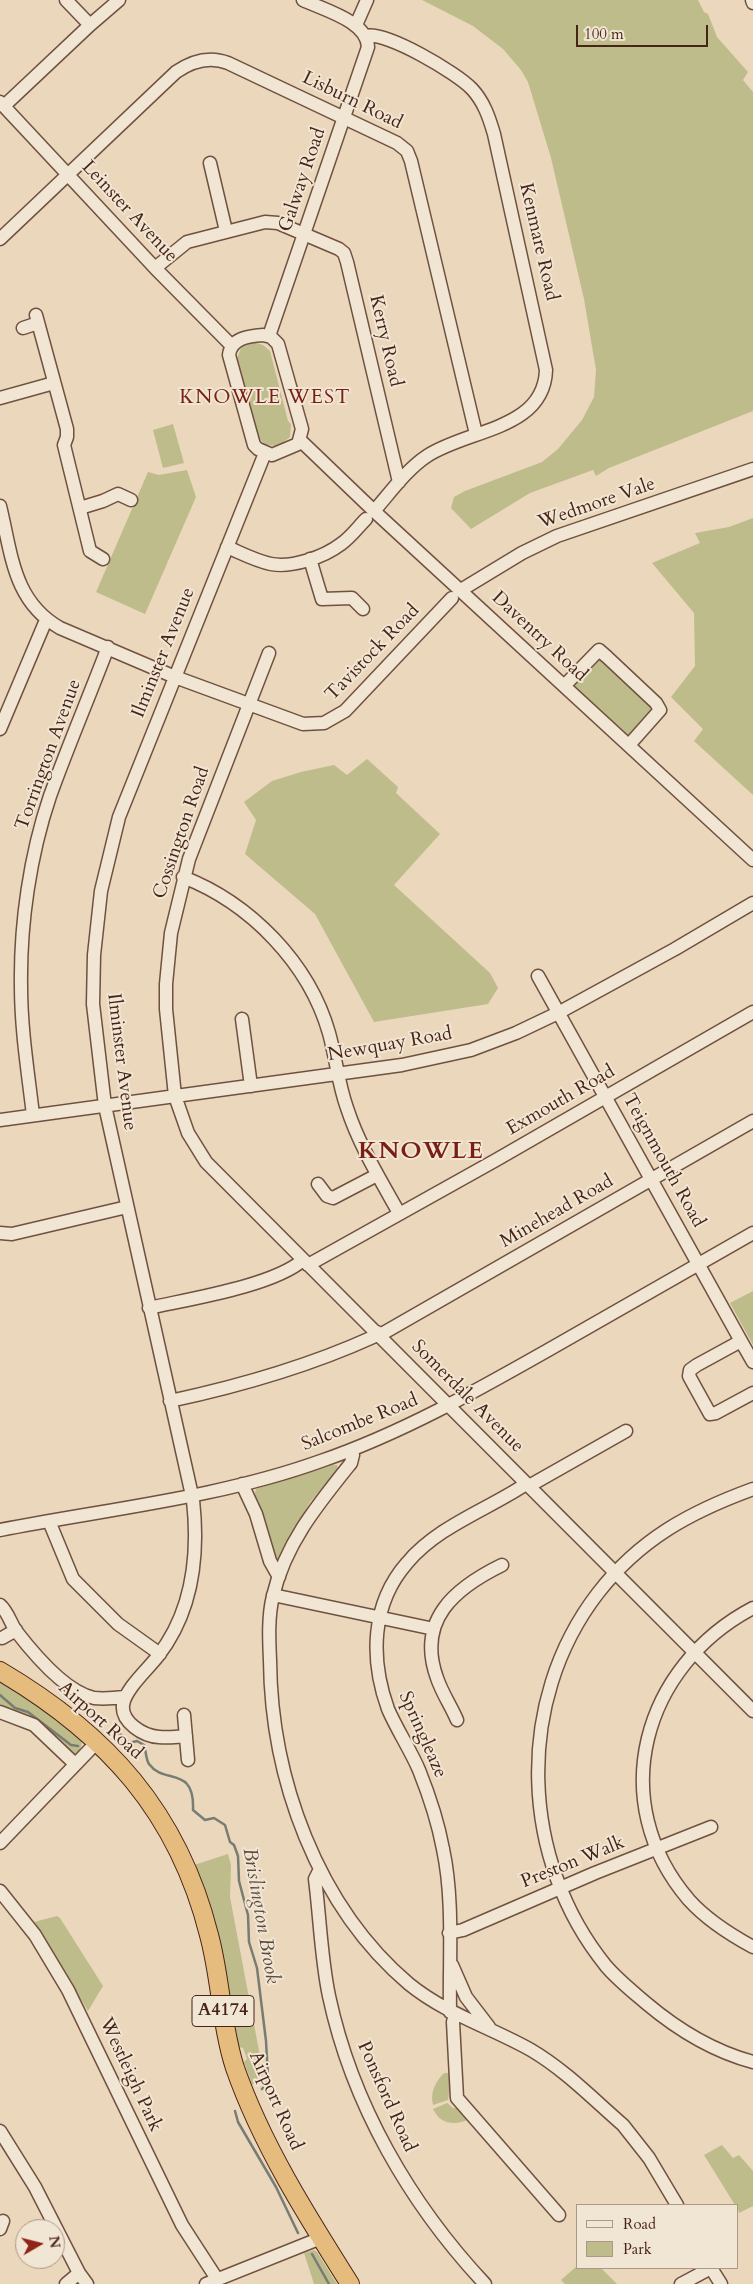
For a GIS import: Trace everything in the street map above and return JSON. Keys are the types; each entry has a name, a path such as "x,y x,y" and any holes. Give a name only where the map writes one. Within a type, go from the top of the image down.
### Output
{"highway":[{"name":"Airport Road","path":"0,1671 57,1708 116,1760 138,1785 168,1831 186,1866 209,1935 228,2042 247,2100 277,2160 321,2238 350,2284"}],"street":[{"path":"66,0 90,25"},
{"path":"2,104 119,0"},
{"path":"303,0 356,25 366,36"},
{"path":"356,25 367,0"},
{"name":"Kenmare Road","path":"227,547 272,564 291,564 310,559 342,544 428,455 528,412 542,391 546,370 494,134 483,104 472,89 457,75 394,42 377,35 366,36"},
{"name":"Galway Road","path":"269,336 366,56 368,47 366,36"},
{"name":"Lisburn Road","path":"2,233 176,72 190,64 203,60 216,60 228,63 345,116 399,144 410,158 476,434"},
{"name":"Leinster Avenue","path":"2,104 155,268 232,346"},
{"path":"210,163 226,231"},
{"name":"Kerry Road","path":"155,268 187,242 265,222 276,223 339,249 345,256 400,482"},
{"path":"23,328 37,319 67,430 67,437 58,446 73,480 90,551 103,559"},
{"path":"260,335 269,336 278,344 302,427 300,440 296,446 276,454 265,453 256,448 229,358 232,346 243,339 260,335"},
{"path":"0,398 54,383"},
{"name":"Daventry Road","path":"300,440 370,515 457,594 564,686 753,860"},
{"name":"Ilminster Avenue","path":"125,1697 160,1654 174,1632 193,1576 196,1540 191,1494 105,1106 93,1004 94,954 101,891 119,817 265,453"},
{"name":"Wedmore Vale","path":"457,594 522,553 557,536 753,470"},
{"path":"80,508 103,502 118,494 132,500"},
{"path":"0,506 4,538 19,582 26,597 46,620 0,729"},
{"path":"310,559 322,599 352,598 363,609"},
{"name":"Tavistock Road","path":"46,620 60,628 248,706 303,724 314,725 334,719 345,711 457,594"},
{"name":"Torrington Avenue","path":"33,1115 23,1041 21,985 25,917 30,884 36,847 50,797 108,647"},
{"path":"564,686 599,650 606,656 656,703 660,710 629,745"},
{"name":"Cossington Road","path":"175,1096 168,1036 166,984 170,933 183,876 270,653"},
{"path":"183,876 210,889 235,905 274,939 302,975 325,1020 347,1108 377,1175 399,1214"},
{"name":"Newquay Road","path":"0,1120 418,1062 471,1050 516,1033 558,1013 674,950 753,903"},
{"name":"Teignmouth Road","path":"538,976 653,1179 753,1362"},
{"name":"Exmouth Road","path":"149,1308 242,1286 286,1271 305,1262 399,1214 496,1160 753,1012"},
{"path":"242,1019 251,1086"},
{"name":"Somerdale Avenue","path":"175,1096 188,1133 206,1162 753,1711"},
{"name":"Minehead Road","path":"170,1401 240,1385 307,1364 373,1337 753,1121"},
{"path":"318,1184 327,1196 334,1198 377,1175"},
{"path":"0,1233 12,1234 127,1207"},
{"name":"Salcombe Road","path":"0,1530 242,1484 351,1451 406,1428 448,1406 753,1233"},
{"path":"741,1341 690,1370 689,1376 710,1414 725,1409 753,1393"},
{"name":"Springleaze","path":"559,2216 457,2098 449,1958 449,1901 444,1851 429,1797 418,1769 389,1710 376,1659 376,1632 383,1600 394,1581 417,1552 432,1539 626,1431"},
{"path":"351,1451 353,1455 351,1463 316,1506 297,1535 273,1595 270,1647 273,1718 291,1795 320,1869 372,1948 410,1984 428,1999 452,2013 531,2050 552,2064 623,2125 648,2158 676,2204"},
{"path":"242,1484 258,1520 270,1561 279,1577"},
{"path":"753,1489 718,1502 673,1525 650,1541 615,1573 598,1594 568,1644 552,1681 539,1735 538,1788 543,1836 560,1888 591,1945 622,1983 665,2019 706,2045 753,2062"},
{"path":"49,1521 73,1579 118,1624 160,1654"},
{"path":"457,1720 437,1679 433,1664 434,1629 451,1598 475,1578 502,1565"},
{"path":"273,1595 434,1629"},
{"path":"0,1605 6,1610 16,1630 50,1670 77,1691 94,1698 125,1697 123,1706 127,1720 143,1732 157,1737 186,1736"},
{"path":"753,1608 716,1630 694,1651 672,1679 660,1701 652,1723 646,1748 643,1774 644,1797 648,1818 657,1849 669,1872 690,1901 717,1925 753,1947"},
{"path":"2,1638 16,1630"},
{"path":"0,1712 34,1725 75,1764"},
{"path":"184,1715 188,1760"},
{"path":"0,1843 97,1742"},
{"name":"Preston Walk","path":"449,1933 463,1930 560,1888 711,1827"},
{"name":"Ponsford Road","path":"320,1869 315,1879 328,1994 341,2045 359,2092 390,2157 449,2243 485,2284"},
{"name":"Westleigh Park","path":"0,1891 35,1935 68,1990 182,2225 212,2282"},
{"path":"449,1958 466,1997 491,2030"},
{"path":"0,2131 35,2188 79,2274 87,2284"},
{"path":"212,2282 321,2238"},
{"path":"681,2284 709,2269"},
{"path":"712,2269 720,2284"},
{"path":"66,2284 79,2274"}],"green space":[{"path":"422,0 698,0 704,12 708,14 717,37 748,72 743,80 753,92 753,411 609,468 596,476 593,470 530,493 471,529 451,508 454,497 465,491 542,462 558,449 582,420 594,397 596,370 584,299 551,158 528,82 521,70 503,49 473,26"},
{"path":"254,342 263,345 270,351 288,421 291,424 290,437 279,446 265,445 259,438 236,361 241,348"},
{"path":"173,424 184,463 163,468 153,430"},
{"path":"187,470 196,497 145,614 96,592 148,472 159,475"},
{"path":"753,518 753,795 694,741 703,729 671,697 695,666 694,613 652,563 700,543 695,533 729,527"},
{"path":"600,657 658,709 629,739 570,685"},
{"path":"367,759 398,787 396,793 440,834 394,885 490,973 498,988 488,1004 374,1022 315,914 245,854 256,820 244,802 272,781 334,765 347,775"},
{"path":"753,1291 753,1345 730,1303"},
{"path":"337,1465 338,1469 310,1502 279,1558 276,1559 254,1497 256,1489"},
{"path":"0,1677 82,1738 80,1750 74,1755 0,1707"},
{"path":"228,1854 231,1865 230,1897 263,2072 262,2077 252,2085 244,2062 247,2059 243,2048 239,2047 221,1945 214,1919 194,1865"},
{"path":"57,1916 103,1986 88,2011 34,1922"},
{"path":"444,2073 452,2073 448,2100 433,2105 432,2096 434,2088"},
{"path":"447,2103 453,2108 461,2108 471,2119 449,2123 440,2119 433,2109"},
{"path":"722,2145 733,2158 739,2155 753,2171 753,2206 739,2213 738,2204 734,2204 704,2155"},
{"path":"314,2250 337,2284 314,2284 304,2253"},
{"path":"576,2267 576,2269 602,2269 617,2284 565,2284 561,2280"}],"waterway":[{"name":"Brislington Brook","path":"0,1695 15,1708 28,1712 71,1745 78,1746"},
{"name":"Brislington Brook","path":"111,1731 120,1734 129,1743 137,1741 144,1745 148,1762 155,1770 184,1781 189,1787 192,1796 193,1810 205,1820 214,1818 225,1825 230,1842 234,1845 238,1856 239,1881 248,1915 249,1942 257,1968 266,2041 268,2077 266,2085 262,2089"},
{"name":"Brislington Brook","path":"235,2111 238,2122 276,2187 298,2233"},
{"name":"Brislington Brook","path":"312,2254 329,2284"}],"district":[{"name":"KNOWLE WEST","path":"265,398"},
{"name":"KNOWLE","path":"421,1152"}]}
